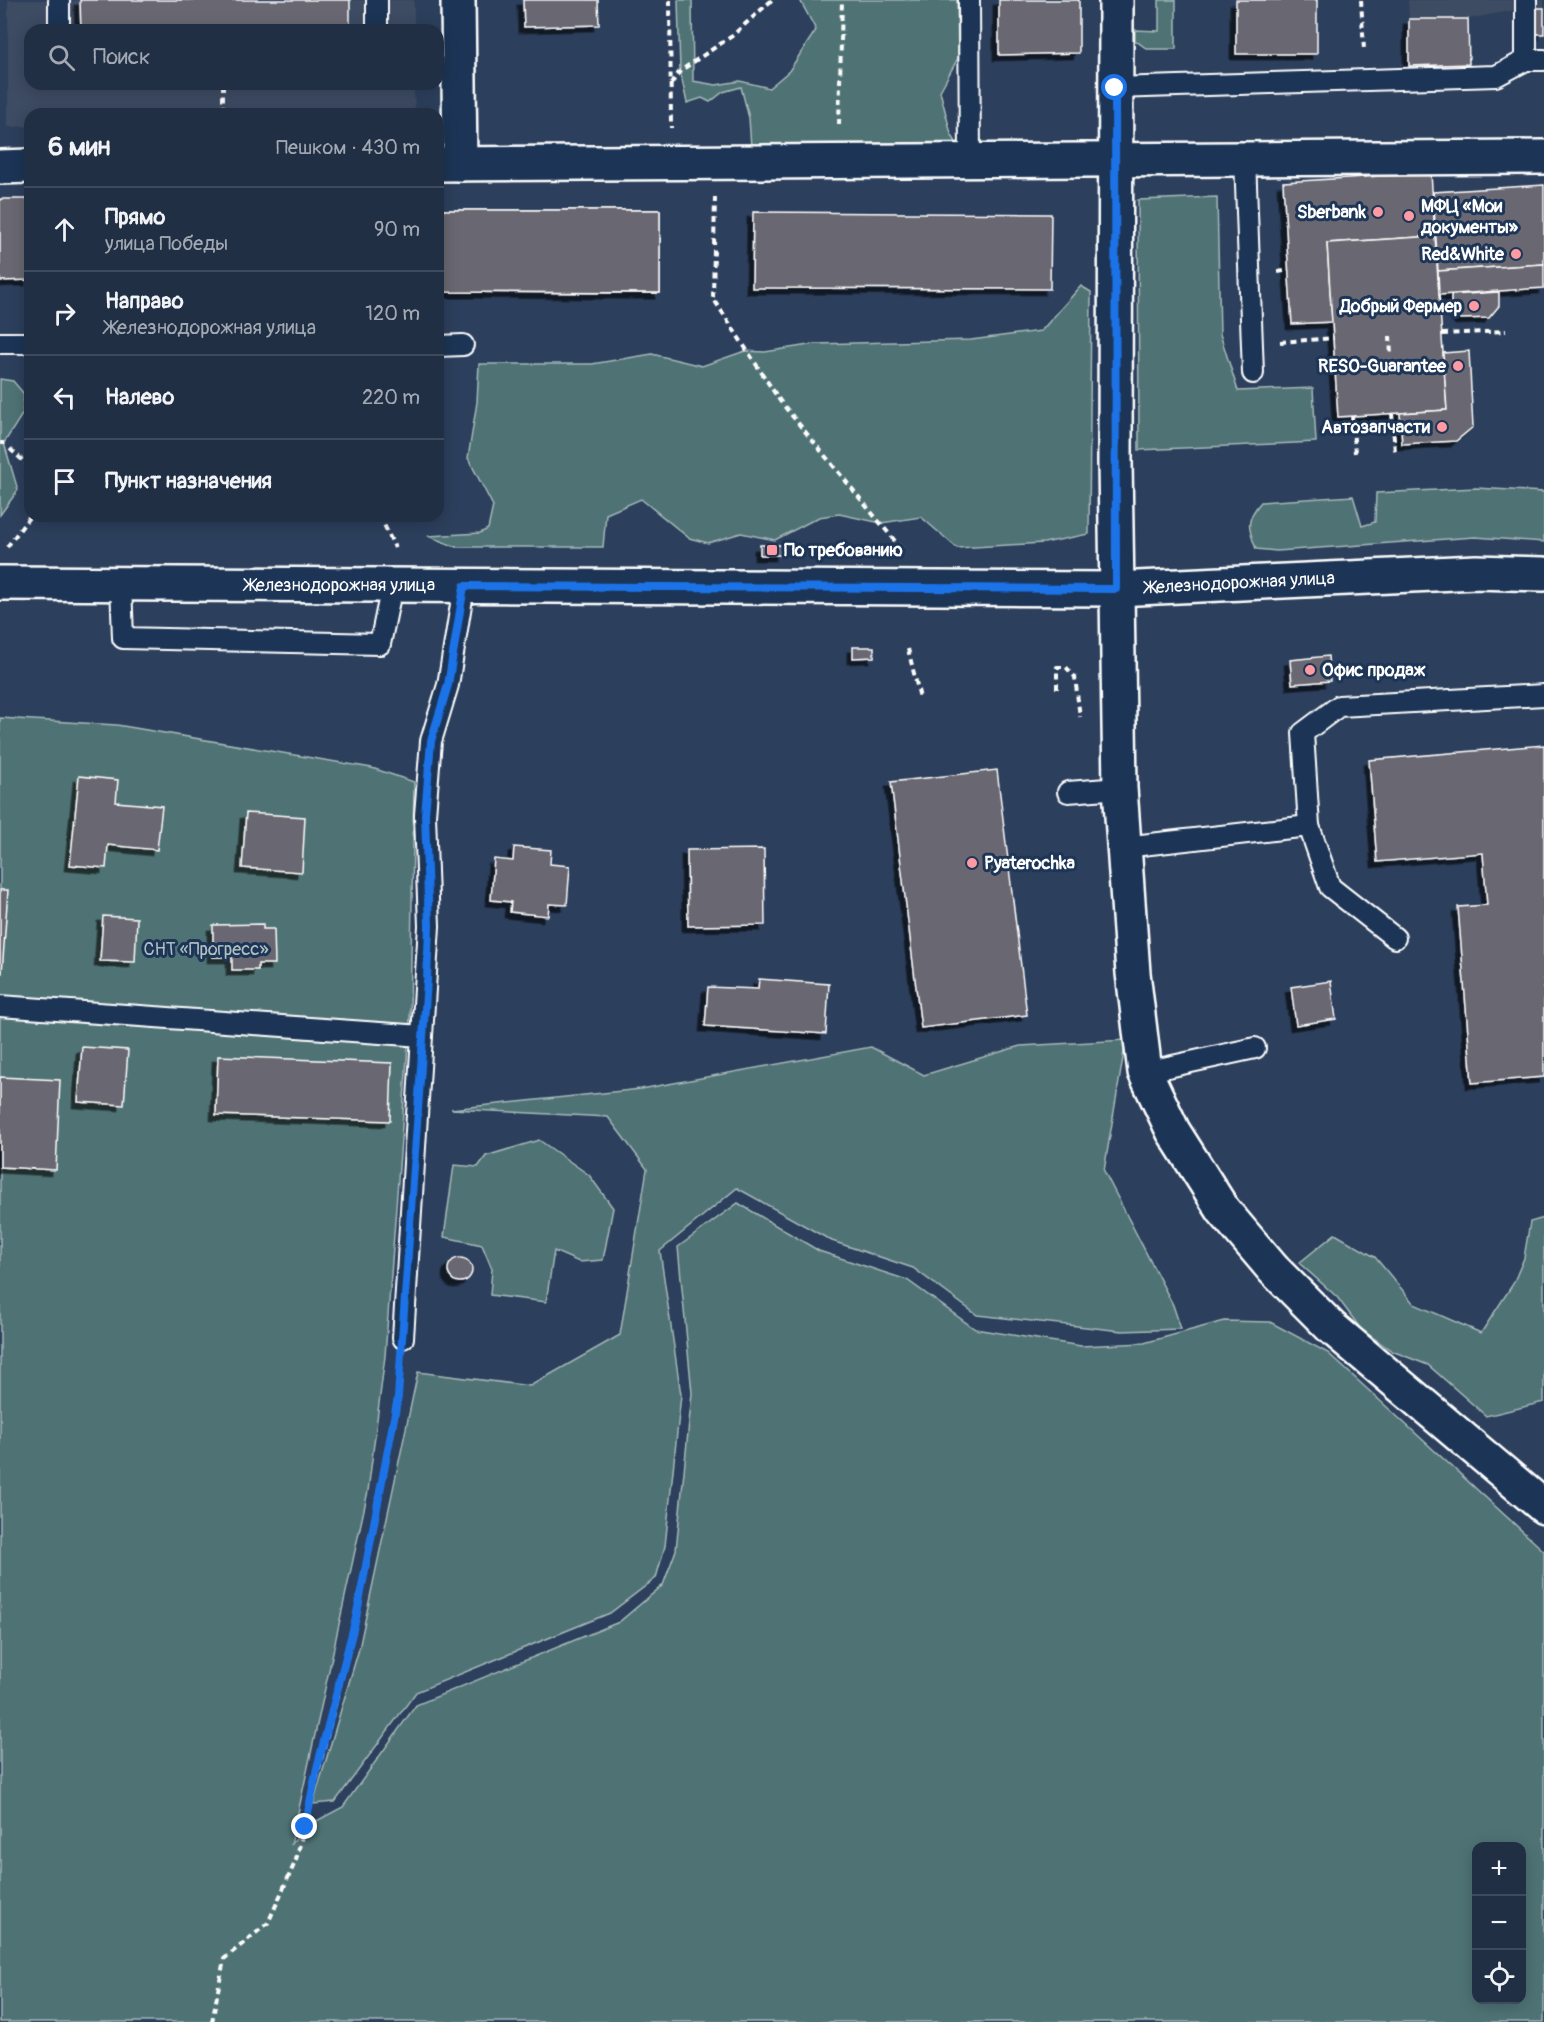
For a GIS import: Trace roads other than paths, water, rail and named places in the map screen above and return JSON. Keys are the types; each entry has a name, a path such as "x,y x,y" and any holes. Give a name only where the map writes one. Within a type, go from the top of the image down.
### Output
{"street":[{"path":"458,0 449,164 1544,157"},
{"path":"1116,0 1116,589 1120,788 1137,1015 1145,1072 1173,1131 1223,1210 1274,1269 1331,1327 1544,1507"},
{"path":"0,166 24,166"},
{"name":"Железнодорожная улица","path":"1,569 121,584 396,572 464,586 1116,589 1476,572 1544,574"}],"lane":[{"path":"59,24 60,0"},
{"path":"377,0 377,24"},
{"path":"969,0 970,160"},
{"path":"1115,88 1496,75 1535,60 1526,0"},
{"path":"1245,158 1253,373"},
{"path":"0,343 24,343"},
{"path":"444,346 463,345"},
{"path":"121,584 123,638 380,644 396,572"},
{"path":"403,1338 429,926 425,815 431,741 448,685 464,586"},
{"path":"1395,938 1330,887 1308,826 1303,733 1340,706 1544,695"},
{"path":"1068,792 1120,788"},
{"path":"1124,847 1308,826"},
{"path":"0,1006 422,1036"},
{"path":"1145,1072 1255,1048"}],"place":[{"name":"Sberbank","path":"1378,212"},
{"name":"МФЦ «Мои документы»","path":"1409,216"},
{"name":"Red&White","path":"1516,254"},
{"name":"Добрый Фермер","path":"1474,306"},
{"name":"RESO-Guarantee","path":"1458,366"},
{"name":"Автозапчасти","path":"1442,427"},
{"name":"По требованию","path":"772,550"},
{"name":"Офис продаж","path":"1310,670"},
{"name":"Pyaterochka","path":"972,863"}],"park label":[{"name":"СНТ «Прогресс»","path":"206,949"}]}
